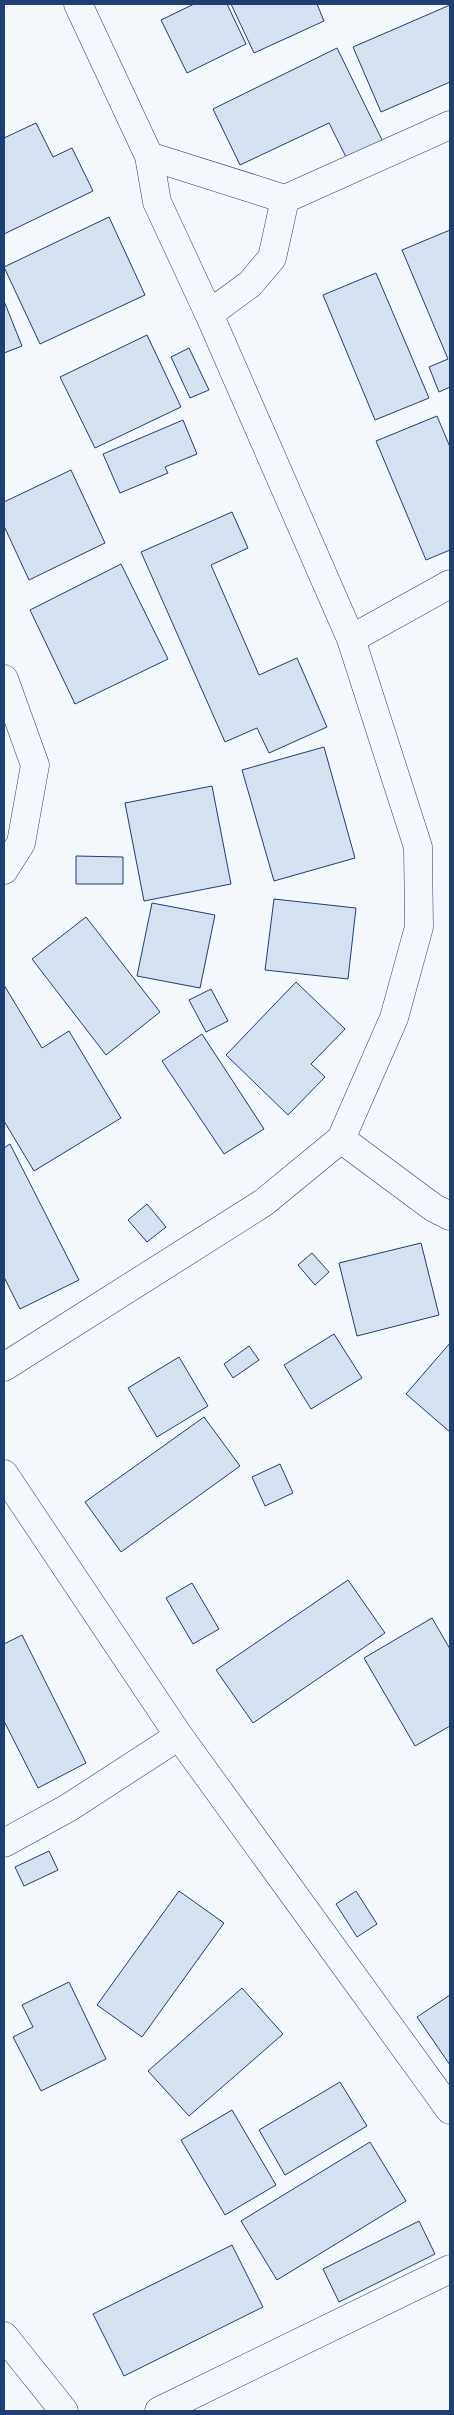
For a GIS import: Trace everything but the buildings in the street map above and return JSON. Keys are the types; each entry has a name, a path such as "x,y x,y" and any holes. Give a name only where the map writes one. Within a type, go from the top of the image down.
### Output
{"street":[{"path":"4,1367 263,1203 341,1139 394,1018 419,927 418,847 350,639 209,314 157,202 150,156 78,4"},
{"path":"150,156 285,199 450,125"},
{"path":"209,314 250,284 272,258 285,199"},
{"path":"350,639 450,584"},
{"path":"4,679 35,765 21,843 4,870"},
{"path":"341,1139 434,1208 450,1216"},
{"path":"4,1474 179,1736 450,2110"},
{"path":"4,1843 68,1808 179,1736"},
{"path":"159,2411 450,2269"},
{"path":"4,2336 64,2411"}]}
